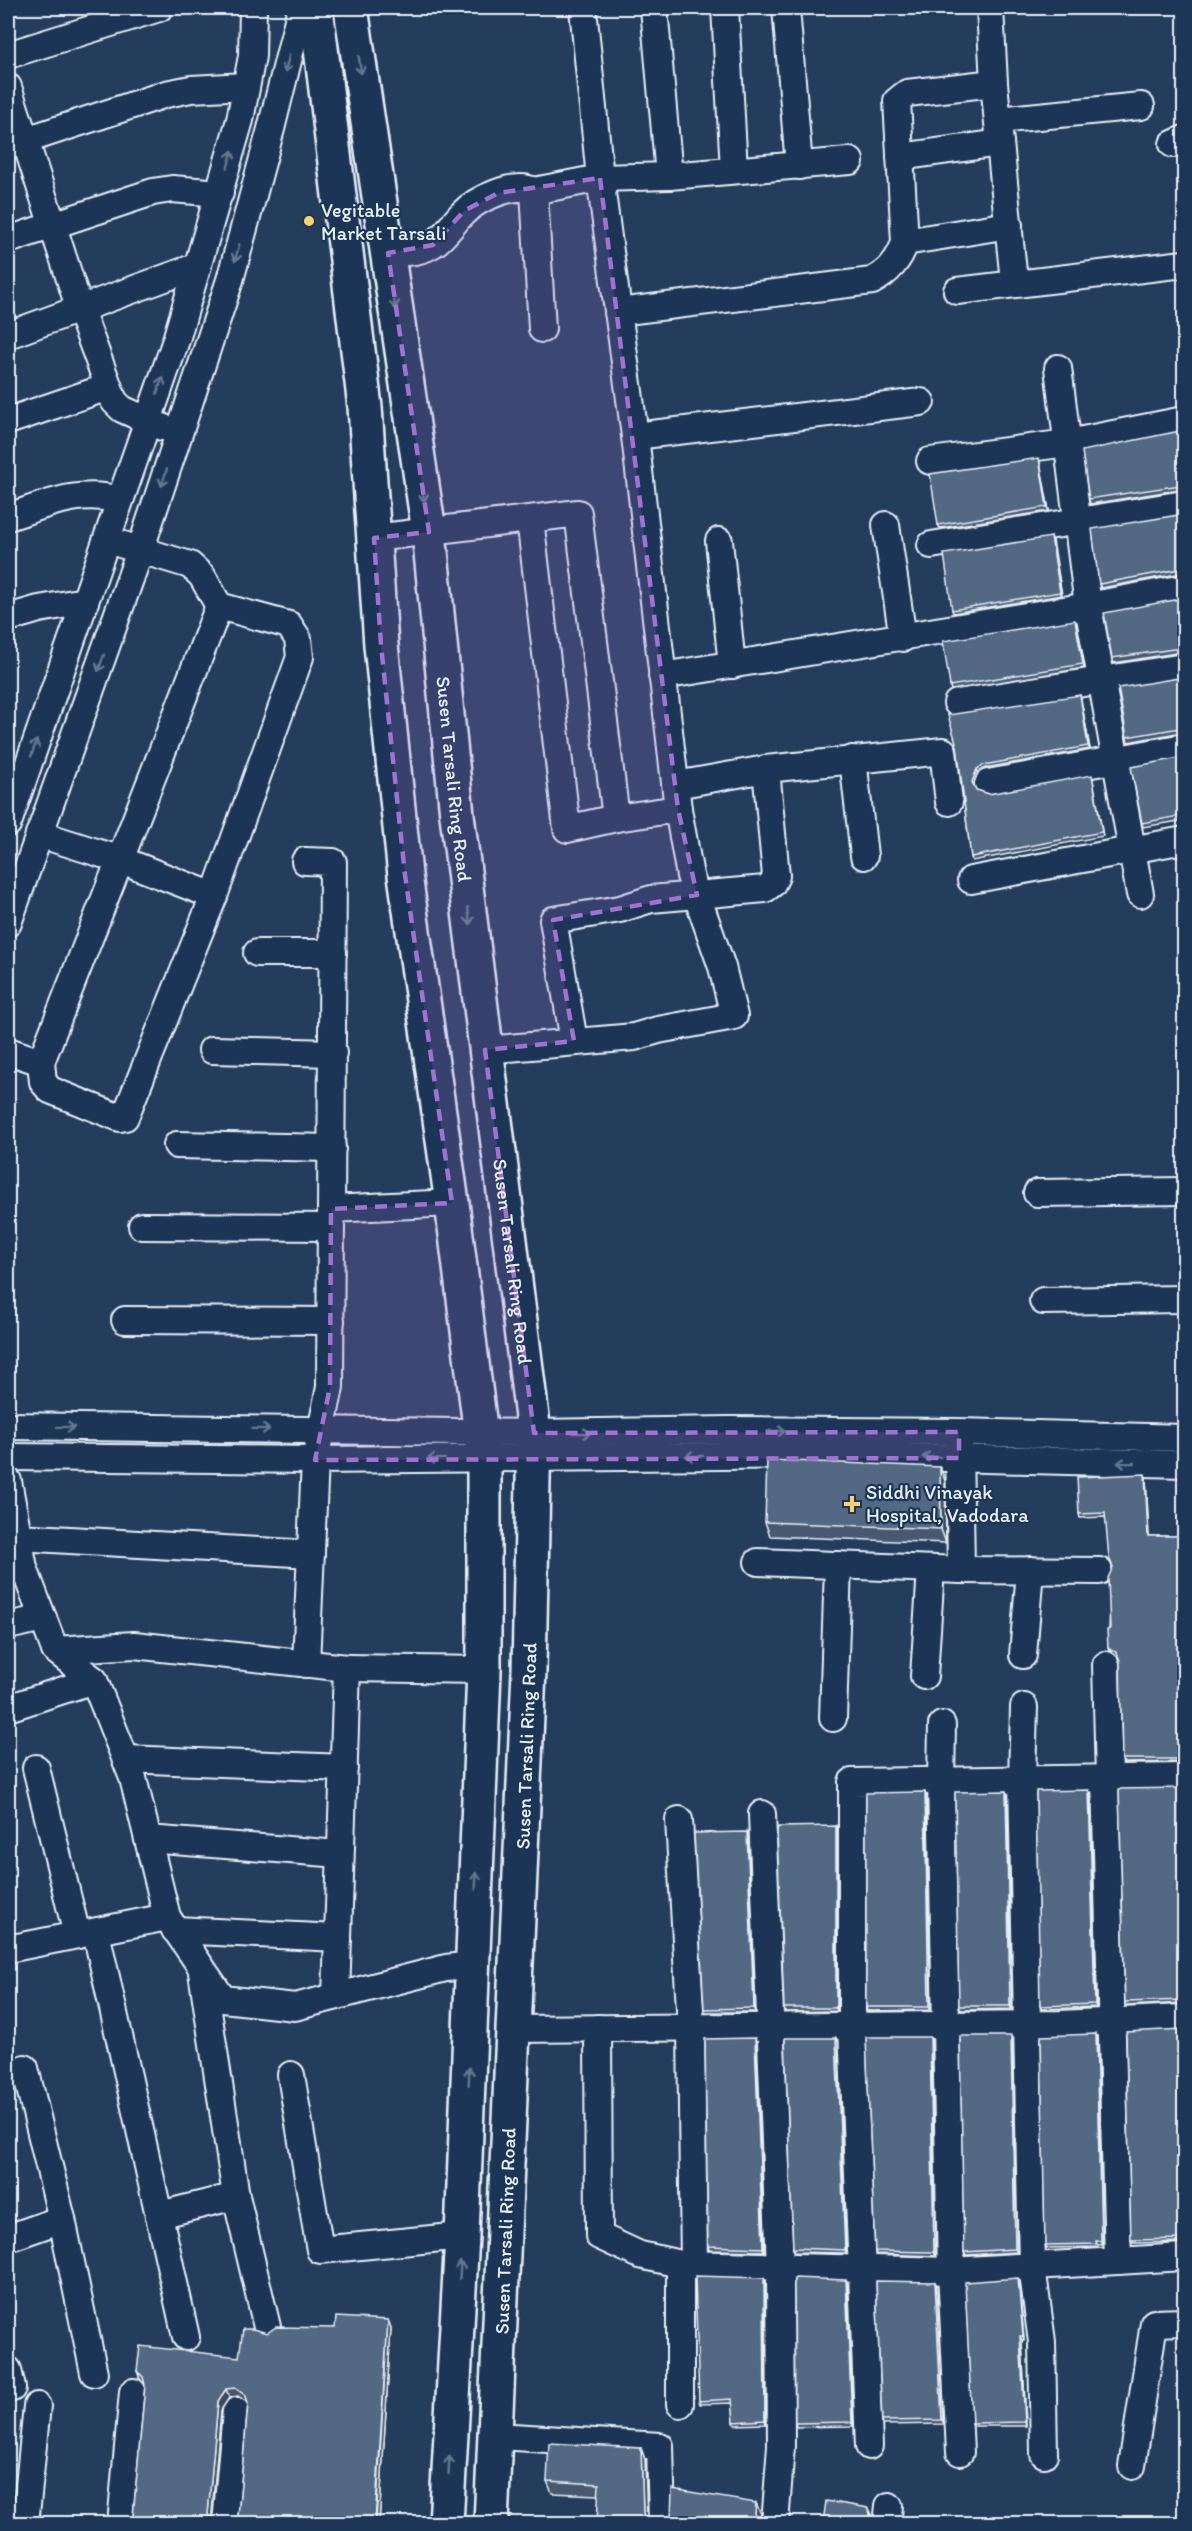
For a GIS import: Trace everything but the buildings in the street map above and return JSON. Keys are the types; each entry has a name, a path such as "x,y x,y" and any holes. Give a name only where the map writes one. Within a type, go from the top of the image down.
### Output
{"main road":[{"path":"316,8 364,396 381,645 405,874 452,1203 482,1445 484,1670 462,2236 446,2523"},
{"name":"Susen Tarsali Ring Road","path":"351,8 429,532 457,815 535,1446 529,1671 497,2436 491,2523"}],"street":[{"path":"8,55 159,8"},
{"path":"8,823 15,783 85,601 148,422 220,193 240,120 252,56 253,8"},
{"path":"8,923 140,551 230,280 272,129 301,8"},
{"path":"485,1050 634,1037 734,1016 722,967 690,876 677,797 634,436 600,178 583,8"},
{"path":"654,8 669,176"},
{"path":"725,8 734,170"},
{"path":"786,8 799,166"},
{"path":"990,8 994,83 1014,282"},
{"path":"618,312 872,281 889,270 902,252 905,242 897,101 900,95 994,83"},
{"path":"16,143 166,94 191,89 246,86"},
{"path":"8,87 16,143 51,224 114,401 148,422 180,433"},
{"path":"900,157 999,132 1141,106"},
{"path":"388,253 422,250 433,245 464,212 498,193 513,188 526,187 534,191 600,178 669,176 850,161"},
{"path":"8,240 153,192 172,189 220,193"},
{"path":"534,191 542,328"},
{"path":"905,242 1009,225"},
{"path":"957,291 1014,282 1185,264"},
{"path":"8,334 198,266"},
{"path":"1058,368 1088,606 1140,894"},
{"path":"8,421 108,387"},
{"path":"634,436 921,402"},
{"path":"930,461 1068,443 1185,420"},
{"path":"8,517 72,496 100,495 120,500"},
{"path":"931,545 1185,504"},
{"path":"374,538 578,513 616,818"},
{"path":"530,519 567,829 616,818 766,769 943,752 949,802"},
{"path":"886,525 903,638"},
{"path":"106,540 190,565 202,576 219,606 289,626 298,639 300,657 214,896 125,1117 120,1118 50,1090 43,1082 40,1062 219,606"},
{"path":"719,541 732,665"},
{"path":"662,676 903,638 1185,588"},
{"path":"8,618 39,609 85,601"},
{"path":"957,703 1185,667"},
{"path":"988,783 1185,747"},
{"path":"854,759 864,856"},
{"path":"574,1041 553,920 620,909 651,899 765,889 772,884 776,876 766,769"},
{"path":"39,834 121,860 214,896"},
{"path":"971,880 1185,840"},
{"path":"305,861 333,862 330,1387 315,1460 306,1664"},
{"path":"257,953 333,953"},
{"path":"212,1050 333,1053"},
{"path":"8,1051 40,1062"},
{"path":"177,1145 332,1148"},
{"path":"1037,1193 1185,1191"},
{"path":"142,1226 331,1218 452,1203"},
{"path":"1044,1301 1185,1299"},
{"path":"125,1320 330,1322"},
{"path":"8,1426 320,1430 482,1445 1185,1464"},
{"path":"535,1446 729,1430 959,1432 1185,1438"},
{"path":"959,1432 961,1570"},
{"path":"8,1457 315,1460 482,1445"},
{"path":"8,1480 24,1568 55,1650 94,1680 133,1778 171,1924 223,1999 295,2007 446,1968 473,1965"},
{"path":"18,1537 311,1554"},
{"path":"758,1562 961,1570 1099,1571"},
{"path":"833,1718 838,1565"},
{"path":"924,1676 931,1569"},
{"path":"1023,1655 1030,1570"},
{"path":"8,1626 43,1618"},
{"path":"55,1650 134,1645 347,1668 484,1670"},
{"path":"1106,1665 1118,2262"},
{"path":"336,1996 347,1668"},
{"path":"8,1708 94,1680"},
{"path":"1024,1707 1022,1779 1032,2266 1042,2342 1044,2454"},
{"path":"942,1725 941,1781 951,2271 960,2452"},
{"path":"126,1759 344,1768"},
{"path":"36,1768 86,1934 159,2215 186,2337"},
{"path":"869,2446 864,2270 852,2026 852,1782 1185,1777"},
{"path":"762,1814 780,2267 781,2446 776,2523"},
{"path":"679,1820 691,2027 687,2264 680,2404"},
{"path":"148,1839 340,1854"},
{"path":"8,1949 86,1934 171,1924 338,1938"},
{"path":"201,1967 236,2196 267,2327"},
{"path":"514,2028 1113,2023 1185,2018"},
{"path":"598,2028 599,2236 640,2255 687,2264 951,2271 1185,2257"},
{"path":"25,2068 62,2219 94,2373"},
{"path":"291,2075 320,2250 462,2236"},
{"path":"159,2215 236,2196"},
{"path":"8,2238 62,2219"},
{"path":"1132,2466 1154,2323 1185,2322"},
{"path":"122,2523 133,2392"},
{"path":"25,2523 37,2406"},
{"path":"226,2523 236,2411"},
{"path":"497,2436 660,2446 662,2523"}],"highlighted area":[{"path":"600,178 678,809 697,895 553,920 574,1041 485,1050 534,1433 959,1432 959,1458 315,1460 330,1387 331,1209 452,1203 405,875 381,645 374,538 429,532 388,253 433,245 464,211 498,193"}],"place":[{"name":"Vegitable Market Tarsali","path":"309,221"},
{"name":"Siddhi Vinayak Hospital, Vadodara","path":"852,1504"}]}
